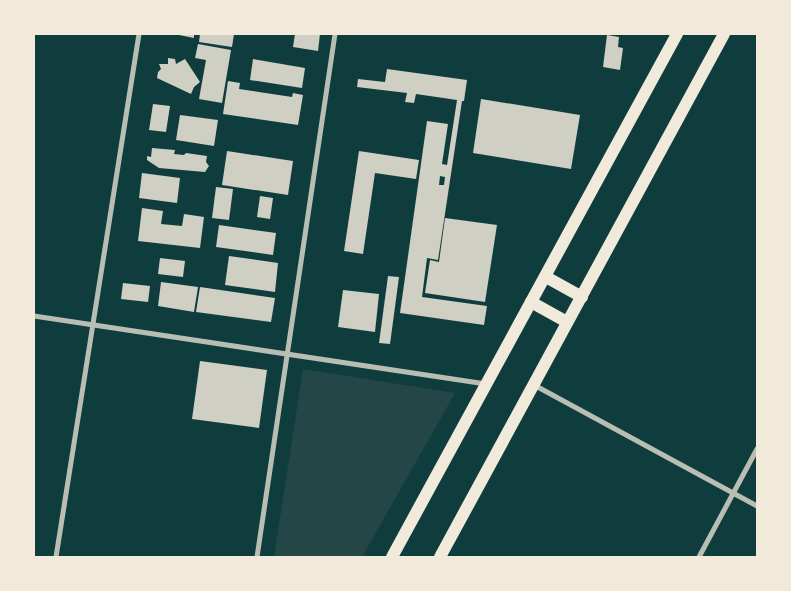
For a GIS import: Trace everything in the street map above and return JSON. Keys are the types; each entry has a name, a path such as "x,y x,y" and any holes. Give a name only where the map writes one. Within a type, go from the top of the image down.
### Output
{"main road":[{"path":"392,557 677,34"},
{"path":"440,557 724,34"},
{"path":"546,277 582,297"},
{"path":"531,302 567,322"}],"street":[{"path":"56,557 139,34"},
{"path":"257,557 334,34"},
{"path":"34,316 486,384"},
{"path":"534,385 757,506"},
{"path":"699,557 757,449"}],"shaded area":[{"path":"303,369 455,393 362,557 274,557"}],"building":[{"path":"174,34 194,34 194,38"},
{"path":"200,34 234,34 232,47 199,42"},
{"path":"295,34 320,34 318,51 293,47"},
{"path":"607,35 619,37 618,47 623,48 620,70 603,67"},
{"path":"198,44 231,50 222,103 199,99 206,60 195,58"},
{"path":"168,58 175,59 176,64 185,59 200,82 194,87 191,94 157,78 158,72 161,69 159,64 168,64"},
{"path":"253,59 305,68 302,88 250,80"},
{"path":"387,69 467,80 464,101 462,101 438,260 427,258 422,297 487,306 484,325 400,313 427,121 448,124 442,164 447,165 457,100 416,94 414,103 405,102 407,93 357,87 358,79 385,82","holes":["440,176 445,177 444,185 439,185"]},
{"path":"228,81 240,83 239,89 292,97 293,93 303,95 298,125 223,114"},
{"path":"481,99 580,115 571,169 473,153"},
{"path":"153,104 170,106 166,132 149,130"},
{"path":"180,115 218,120 214,146 176,140"},
{"path":"152,148 175,150 174,154 184,155 186,153 207,156 206,162 209,166 205,172 159,168 147,160 147,156 151,157"},
{"path":"227,151 293,161 288,195 222,185"},
{"path":"359,151 419,160 416,179 375,173 363,254 344,251"},
{"path":"142,173 180,178 177,203 139,198"},
{"path":"216,187 233,189 229,220 212,218"},
{"path":"260,196 273,198 270,219 257,217"},
{"path":"142,208 163,211 161,224 182,226 184,214 204,217 200,248 138,241"},
{"path":"445,218 497,225 485,302 425,293 430,260 439,262"},
{"path":"219,225 276,233 273,255 216,247"},
{"path":"229,256 278,263 275,292 225,285"},
{"path":"160,258 185,261 183,277 158,274"},
{"path":"388,276 399,277 390,344 379,343"},
{"path":"161,282 198,287 194,312 158,306"},
{"path":"123,283 150,286 148,302 121,299"},
{"path":"200,287 275,298 271,322 196,312"},
{"path":"343,290 379,294 375,332 338,327"},
{"path":"200,361 267,370 259,428 192,419"}]}
